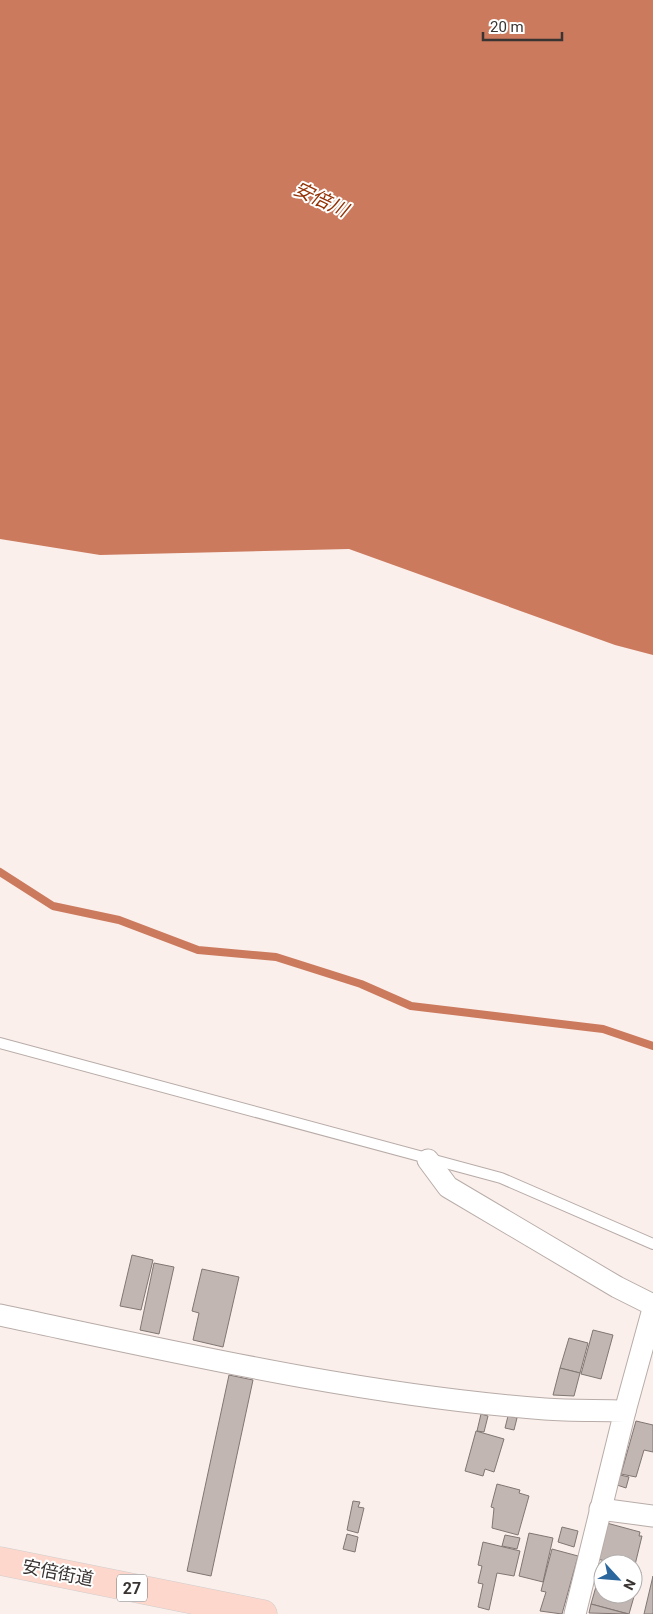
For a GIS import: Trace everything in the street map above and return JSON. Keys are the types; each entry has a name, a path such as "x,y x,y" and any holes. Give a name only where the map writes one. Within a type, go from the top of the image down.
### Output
{"main road":[{"name":"安倍街道","path":"0,1561 263,1614"}],"street":[{"path":"428,1160 448,1187 653,1307 600,1509 575,1614"},
{"path":"0,1315 221,1361 370,1388 546,1409 625,1411"},
{"path":"600,1509 653,1516"}],"lane":[{"path":"0,1043 428,1160 501,1178 653,1244"}],"water":[{"name":"安倍川","path":"0,0 653,0 653,655 615,645 349,549 100,555 0,539"}],"building":[{"path":"132,1255 153,1260 141,1310 120,1306"},
{"path":"154,1263 174,1267 159,1334 140,1330"},
{"path":"202,1269 239,1277 223,1347 193,1340 199,1313 192,1311"},
{"path":"593,1330 613,1335 601,1379 581,1374"},
{"path":"569,1338 588,1343 580,1373 560,1368"},
{"path":"560,1368 580,1373 574,1396 553,1395"},
{"path":"229,1375 253,1380 211,1576 187,1571"},
{"path":"481,1414 488,1416 484,1432 477,1431"},
{"path":"508,1416 517,1418 514,1430 505,1428"},
{"path":"636,1421 653,1425 653,1452 644,1450 636,1477 621,1474"},
{"path":"476,1431 504,1439 494,1472 485,1469 483,1476 465,1471"},
{"path":"620,1475 629,1477 626,1488 617,1485"},
{"path":"497,1484 520,1490 519,1493 529,1496 518,1535 492,1528 494,1508 491,1507"},
{"path":"353,1501 360,1502 358,1507 364,1508 358,1533 347,1530"},
{"path":"603,1522 640,1532 639,1536 642,1536 638,1554 595,1554"},
{"path":"562,1527 578,1531 574,1547 558,1542"},
{"path":"529,1533 553,1538 543,1582 519,1576"},
{"path":"347,1534 358,1537 355,1552 343,1549"},
{"path":"505,1535 520,1538 517,1549 502,1546"},
{"path":"483,1542 520,1551 514,1576 497,1573 489,1610 478,1607 483,1584 478,1583 482,1566 478,1565"},
{"path":"552,1549 578,1556 562,1614 540,1611 546,1592 541,1591"},
{"path":"653,1576 653,1614 644,1614"},
{"path":"593,1597 593,1604 632,1604 629,1614 591,1604"},
{"path":"591,1604 628,1614 589,1613"}],"waterway":[{"path":"0,872 53,906 119,920 198,950 276,957 361,984 411,1006 603,1029 653,1046"}]}
